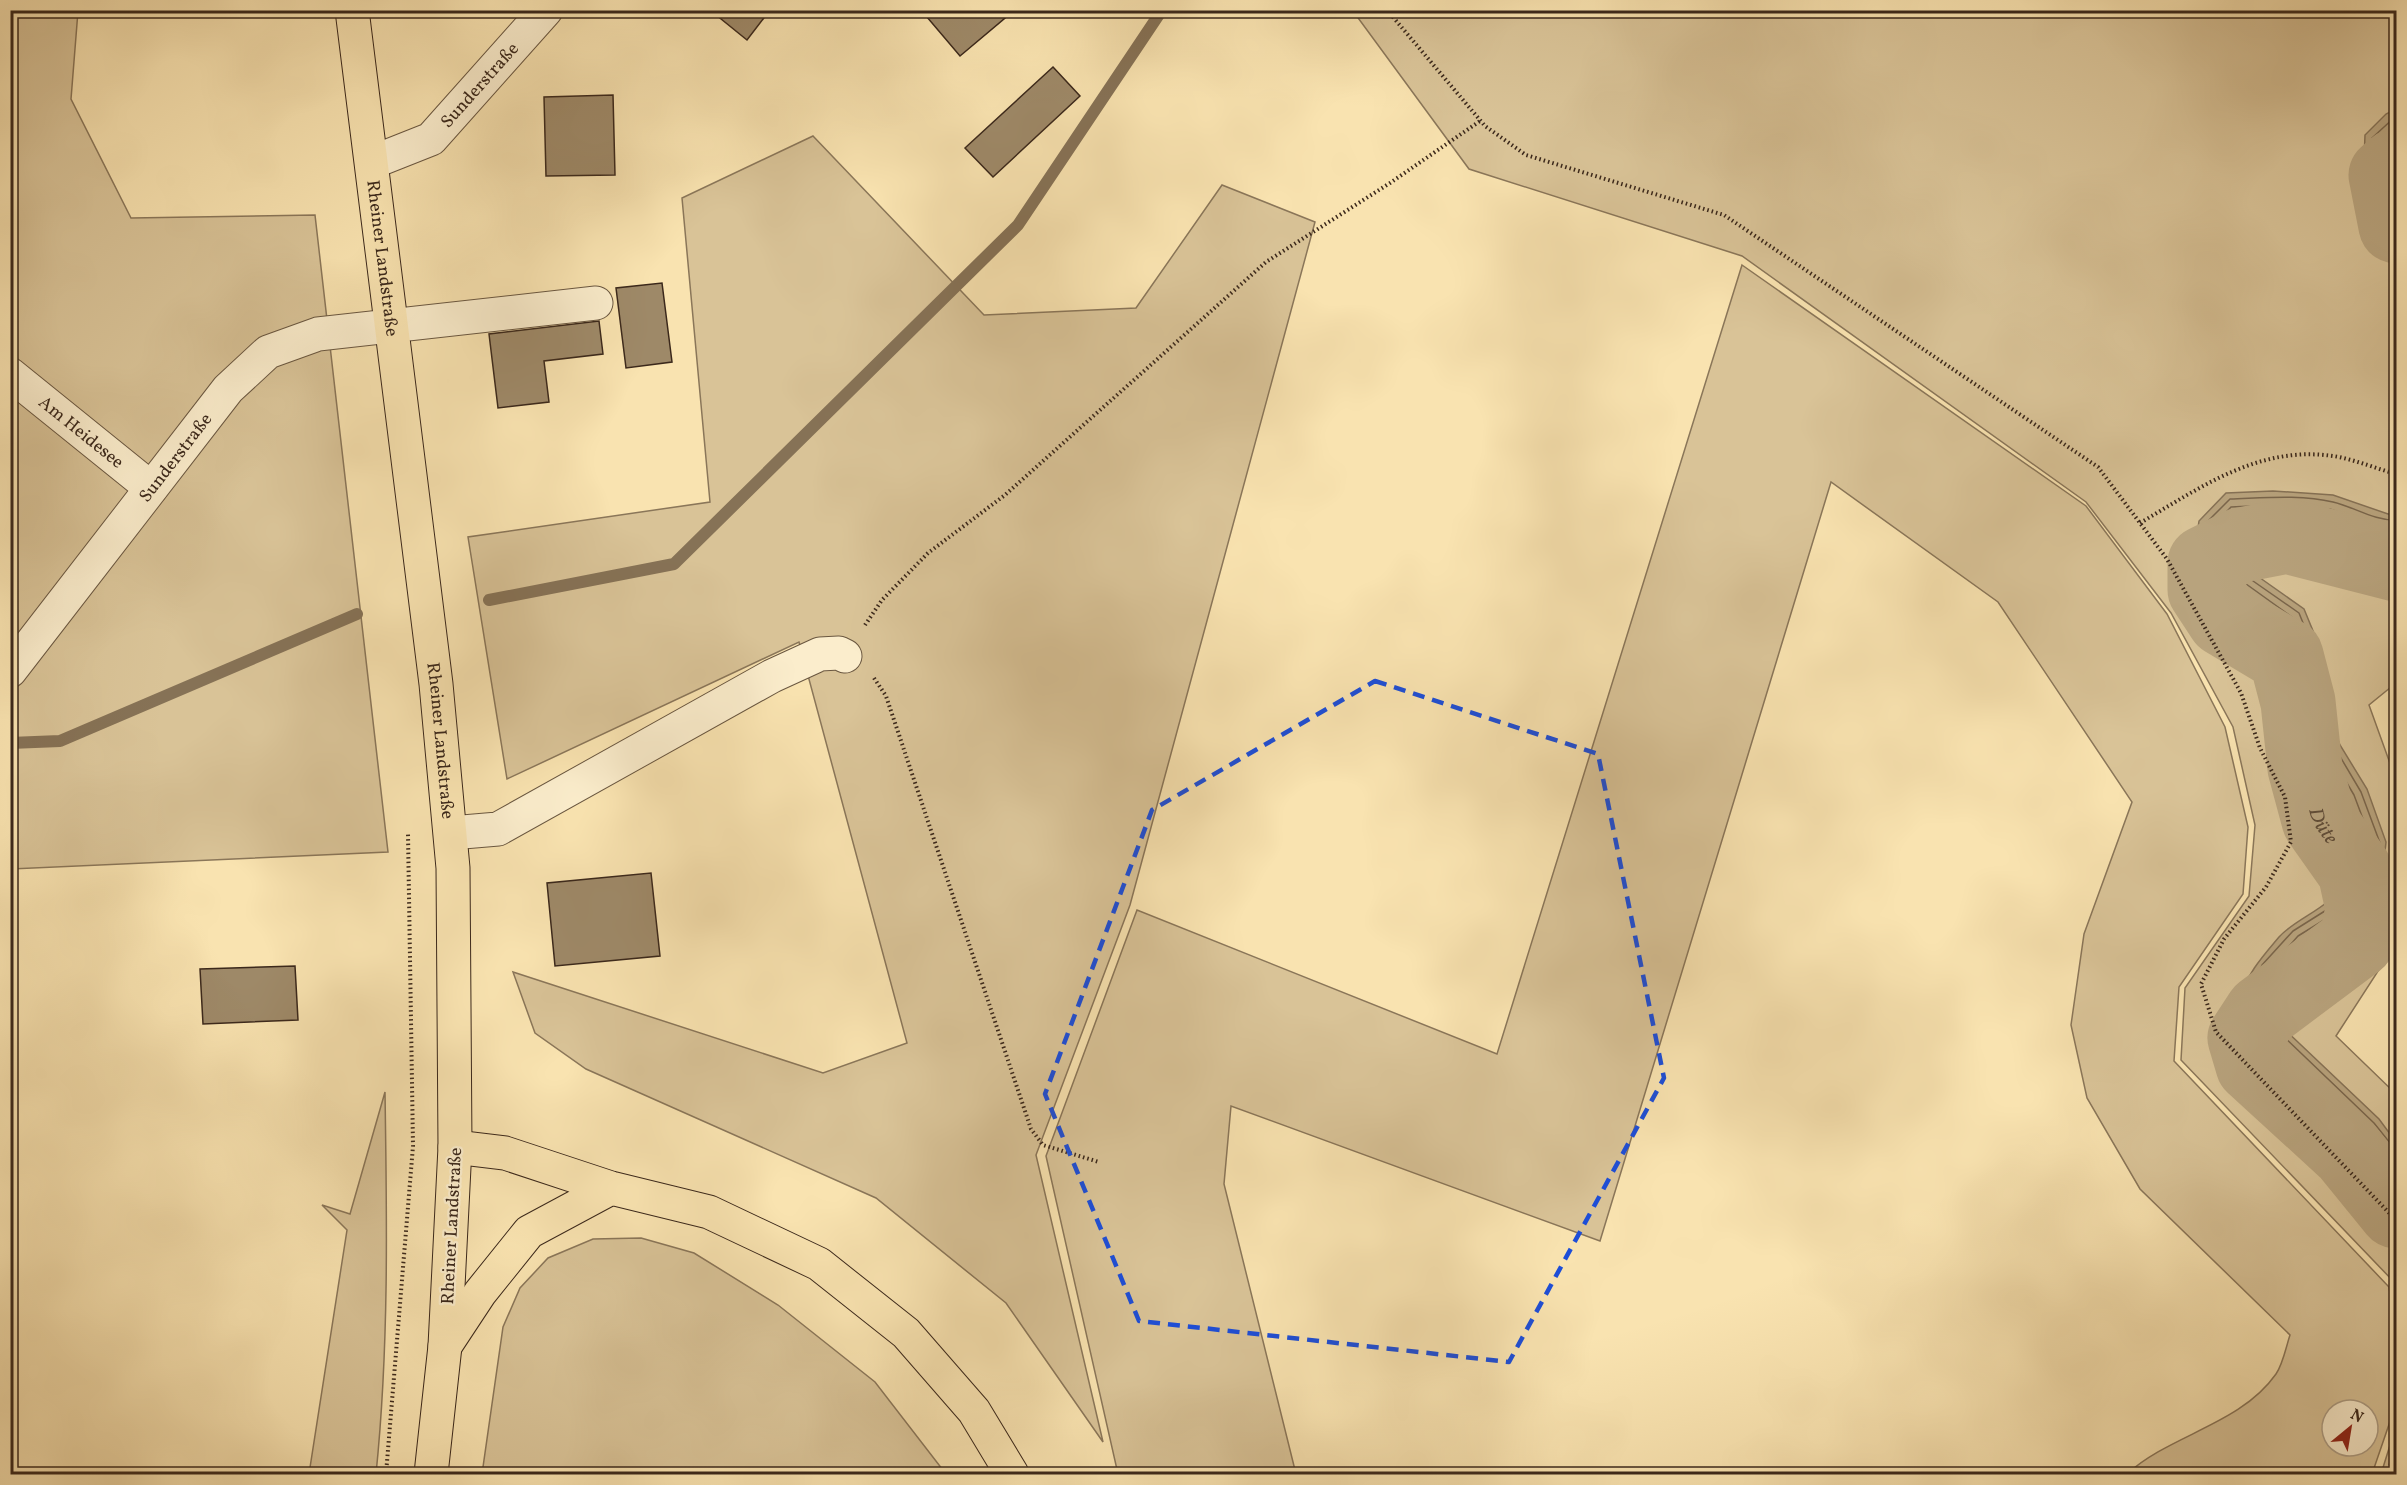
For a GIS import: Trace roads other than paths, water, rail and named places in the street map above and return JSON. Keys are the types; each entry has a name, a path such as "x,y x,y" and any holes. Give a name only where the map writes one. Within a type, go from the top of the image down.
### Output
{"main road":[{"name":"Rheiner Landstraße","path":"352,10 393,325 436,684 451,833 455,1147 445,1346 431,1474"},
{"path":"455,1147 505,1153 611,1188 709,1212 819,1264 906,1333 974,1411 1012,1474"},
{"path":"445,1346 480,1293 530,1232 611,1188"}],"street":[{"name":"Sunderstraße","path":"373,162 431,139 546,10"},
{"name":"Sunderstraße","path":"10,671 228,389 268,352 318,334 596,303"},
{"name":"Am Heidesee","path":"10,374 151,488"},
{"path":"451,833 498,829 771,676 820,654 839,653 845,656"}],"water":[{"path":"2396,109 2396,204 2364,161 2365,135 2386,114"},
{"path":"2273,491 2333,495 2388,514 2396,514 2396,551 2328,532 2273,528 2261,532 2252,539 2248,548 2246,568 2304,609 2318,643 2327,680 2325,708 2340,745 2367,789 2386,842 2381,887 2362,922 2303,964 2275,1006 2282,1027 2379,1119 2396,1142 2396,1194 2357,1139 2264,1055 2250,1036 2241,1016 2241,997 2247,980 2257,965 2287,929 2325,904 2333,896 2340,888 2347,866 2341,845 2313,794 2307,775 2298,737 2284,639 2223,594 2205,574 2195,549 2199,521 2226,493"}],"waterway":[{"path":"489,600 674,564 1018,225 1162,10"},
{"name":"Düte","path":"2396,166 2386,175 2396,226"},
{"name":"Düte","path":"2396,564 2287,536 2241,545 2205,563 2205,590 2224,619 2286,656 2298,702 2305,768 2319,820 2355,871 2363,908 2357,941 2262,1012 2245,1038 2253,1065 2348,1152 2396,1211"},
{"path":"10,743 60,741 357,614"}]}
